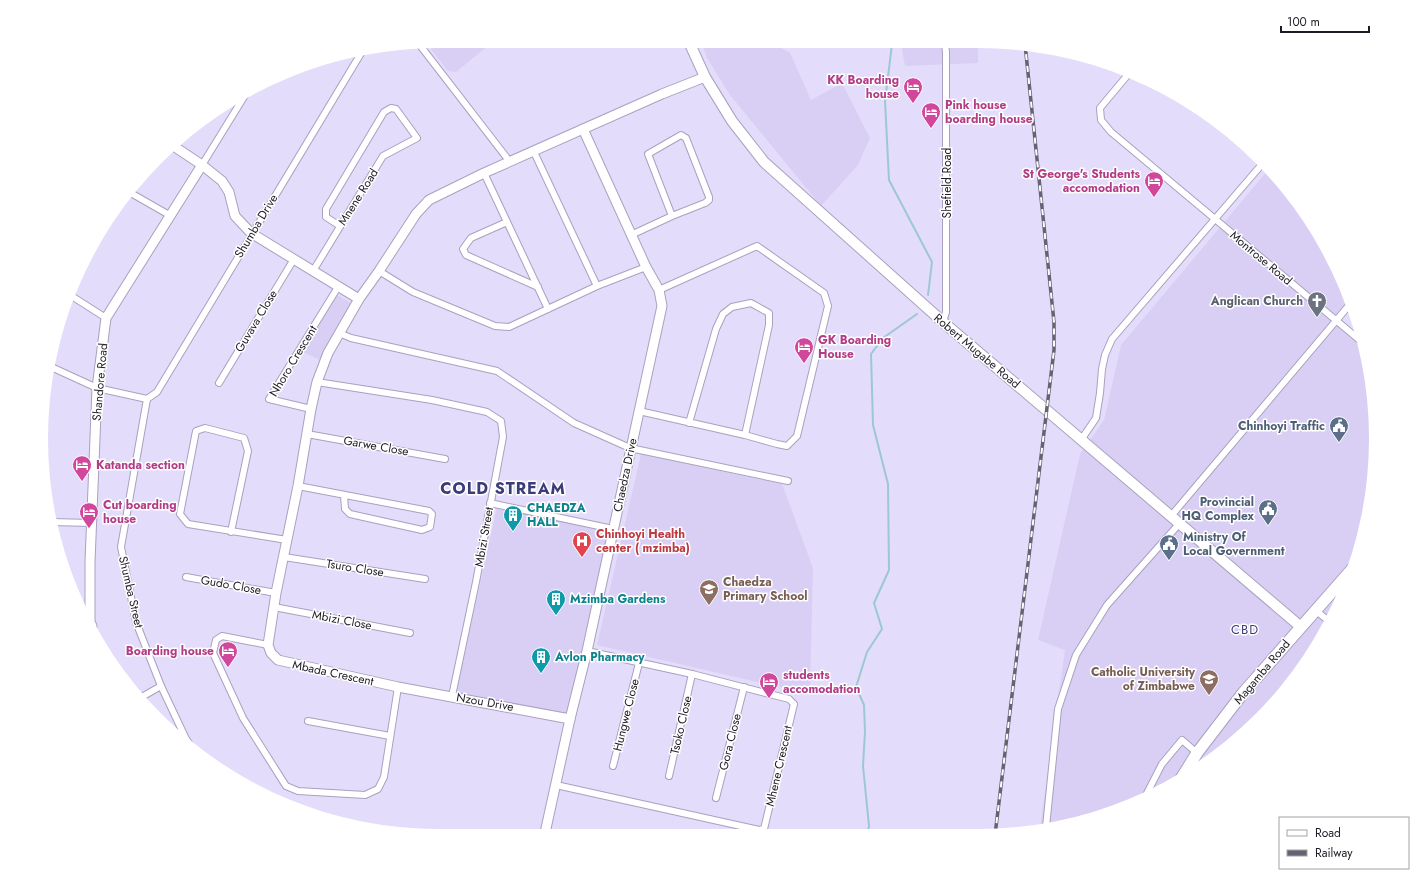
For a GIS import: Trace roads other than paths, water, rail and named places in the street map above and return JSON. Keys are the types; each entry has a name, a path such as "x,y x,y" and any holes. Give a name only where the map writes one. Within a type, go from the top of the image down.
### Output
{"highway":[{"name":"Magamba Road","path":"1188,768 1197,753 1243,693 1342,579"}],"main road":[{"name":"Robert Mugabe Road","path":"692,48 705,76 732,121 764,162 943,322 1301,627"}],"street":[{"name":"Shefield Road","path":"943,322 946,312 946,48"},
{"path":"423,49 510,162"},
{"name":"Shumba Drive","path":"147,399 157,392 251,233 359,57"},
{"path":"398,687 384,777 378,789 365,795 298,791 286,786 243,718 213,653 216,640 222,636 269,649 276,593 298,486 311,409 328,353 358,299 379,271 416,214 429,200 484,173 705,76"},
{"name":"Montrose Road","path":"1126,77 1100,108 1101,120 1111,132 1356,337"},
{"path":"202,165 241,101"},
{"name":"Mnene Road","path":"313,271 384,156 417,138 396,109 391,108 384,112 326,209 326,216 340,226"},
{"name":"Chaedza Drive","path":"546,829 570,719 587,651 662,306 659,290 646,267 583,129"},
{"path":"631,235 709,200 686,138 681,135 648,154 672,216"},
{"path":"177,148 222,181 229,192 235,216 251,233 358,299"},
{"path":"534,152 597,286"},
{"name":"Shandore Road","path":"90,615 91,523 97,388 106,318 202,165"},
{"path":"1081,440 1096,418 1102,369 1105,355 1112,339 1260,167"},
{"path":"484,173 548,308"},
{"path":"134,195 171,216"},
{"path":"507,222 471,238 463,249 466,255 538,287"},
{"path":"639,411 787,446 798,436 828,306 824,293 757,246 659,290"},
{"name":"Guvava Close","path":"219,383 294,259"},
{"path":"379,271 413,292 495,326 508,326 597,286 646,267"},
{"name":"Nhoro Crescent","path":"311,409 269,399 338,287"},
{"path":"75,298 106,318"},
{"path":"689,423 716,329 723,314 732,307 751,303 769,313 769,325 745,435"},
{"path":"1171,516 1346,309"},
{"path":"339,333 351,338 497,371 574,423 630,448 788,482"},
{"path":"55,369 97,388 147,399"},
{"name":"Mbizi Street","path":"318,382 432,400 487,412 501,421 503,437 476,582 452,696"},
{"name":"Shumba Street","path":"147,399 121,547 136,622 161,686 184,734"},
{"path":"231,532 248,451 244,438 205,428 196,431 180,514 188,524 231,532 287,540"},
{"name":"Garwe Close","path":"307,434 445,459"},
{"path":"298,486 429,511 432,514 430,527 422,530 350,514 345,509 344,495"},
{"path":"490,503 613,529"},
{"path":"57,522 91,523"},
{"path":"1046,823 1058,709 1076,654 1107,605 1180,524"},
{"name":"Tsuro Close","path":"284,557 425,579"},
{"name":"Gudo Close","path":"186,576 276,593"},
{"name":"Mbizi Close","path":"274,607 410,633"},
{"path":"1315,610 1325,618"},
{"name":"Mbada Crescent","path":"269,649 278,660 398,687"},
{"name":"Mhene Crescent","path":"587,651 744,687 789,699 794,704 764,828 762,829"},
{"name":"Hungwe Close","path":"613,766 639,663"},
{"name":"Tsoko Close","path":"669,776 692,674"},
{"path":"145,695 161,686"},
{"name":"Nzou Drive","path":"398,687 570,719"},
{"name":"Gora Close","path":"716,798 744,687"},
{"path":"308,721 390,736"},
{"path":"1149,790 1162,764 1182,740 1197,753"},
{"name":"Mhene Crescent","path":"556,785 754,829"}],"waterway":[{"path":"892,48 885,101 889,180 932,262 928,295"},
{"path":"868,829 863,766 865,732 864,705 856,687 867,652 882,629 874,603 889,570 888,484 873,425 871,354 883,338 917,314"}],"railway":[{"path":"996,828 1054,350 1054,322 1026,51"}],"place":[{"name":"KK Boarding house","path":"913,104"},
{"name":"Pink house boarding house","path":"931,129"},
{"name":"St George's Students accomodation","path":"1154,198"},
{"name":"Anglican Church","path":"1317,318"},
{"name":"GK Boarding House","path":"804,364"},
{"name":"Chinhoyi Traffic","path":"1339,443"},
{"name":"Katanda section","path":"82,482"},
{"name":"Provincial HQ Complex","path":"1268,526"},
{"name":"Cut boarding house","path":"89,529"},
{"name":"CHAEDZA HALL","path":"513,532"},
{"name":"Chinhoyi Health center ( mzimba)","path":"582,558"},
{"name":"Ministry Of Local Government","path":"1169,561"},
{"name":"Chaedza Primary School","path":"709,606"},
{"name":"Mzimba Gardens","path":"556,616"},
{"name":"Boarding house","path":"228,668"},
{"name":"Avlon Pharmacy","path":"541,674"},
{"name":"Catholic University of Zimbabwe","path":"1209,696"},
{"name":"students accomodation","path":"769,699"}],"district":[{"name":"COLD STREAM","path":"503,488"},
{"name":"CBD","path":"1245,629"}]}
